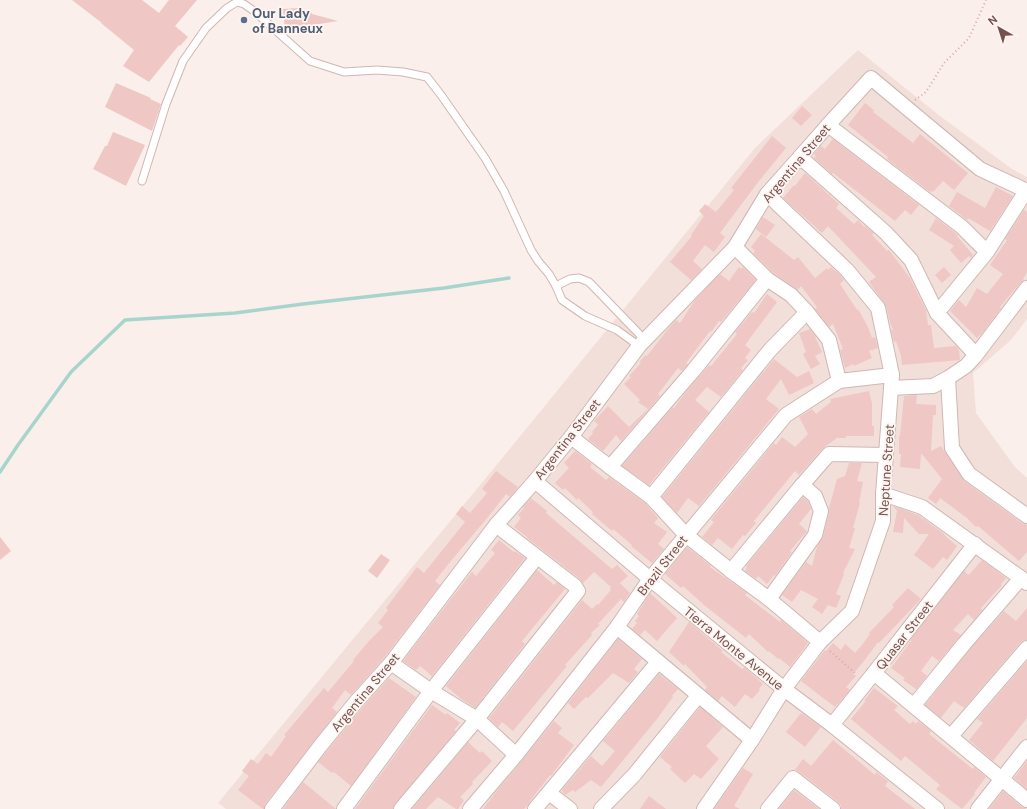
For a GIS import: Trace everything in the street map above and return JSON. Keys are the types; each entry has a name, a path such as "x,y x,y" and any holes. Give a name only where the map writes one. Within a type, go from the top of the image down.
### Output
{"street":[{"name":"Argentina Street","path":"272,809 355,703 391,663 496,525 571,437 642,343 735,247 767,194 871,78 980,169 1026,191"},
{"path":"828,125 962,226 987,252"},
{"path":"800,157 886,233 911,260 937,313 976,355"},
{"path":"937,313 987,252 1026,191"},
{"name":"Neptune Street","path":"704,809 752,740 784,690 820,642 852,611 883,521 883,494 891,382 878,308 847,270 767,194"},
{"path":"735,247 767,279 791,295 808,312 829,340 839,381"},
{"path":"610,467 693,371 767,279"},
{"name":"Brazil Street","path":"470,809 516,755 617,627 650,579 786,415 839,381 891,382 933,386 966,366 1027,288"},
{"path":"651,497 770,350 808,312"},
{"path":"948,378 952,448 969,474 1027,516"},
{"path":"571,437 651,497 686,535 769,599 820,642"},
{"path":"731,571 802,484 829,454 886,456"},
{"name":"Tierra Monte Avenue","path":"535,481 784,690 832,725 937,809"},
{"path":"769,599 816,535 820,511 815,496 802,484"},
{"path":"883,494 922,507 1024,581 964,644 914,705"},
{"path":"401,809 476,719 578,591 575,586 496,525"},
{"name":"Quasar Street","path":"832,725 975,544"},
{"path":"344,809 431,691 537,557"},
{"path":"617,627 752,740"},
{"path":"951,736 1027,648"},
{"path":"535,809 658,662"},
{"path":"391,663 431,691 476,719 516,755"},
{"path":"870,678 914,705 1027,800"},
{"path":"601,809 634,775 698,696"},
{"path":"978,809 1027,747"},
{"path":"768,809 793,778 832,809"},
{"path":"549,793 570,809"}],"lane":[{"path":"142,181 166,104 183,61 206,28 227,8 237,2 244,4 254,11 310,61 344,72 377,70 403,72 426,77 441,95 485,158 504,191 534,256 549,274 562,300 585,316 642,343"},
{"path":"556,286 570,279 579,278 589,282 642,343"}],"path":[{"path":"915,100 926,92 944,63 969,38 986,0"},
{"path":"820,642 870,678"}],"shaded area":[{"path":"858,50 940,116 1012,169 1027,177 1027,319 1011,340 973,373 976,413 1015,467 1027,478 1027,809 226,809 218,803 755,148"}],"building":[{"path":"72,0 142,0 159,13 169,0 197,0 175,26 188,37 180,46 179,45 149,82 123,66 134,50"},
{"path":"299,8 299,13 311,12 312,14 338,21 300,27 300,29 285,30 283,9"},
{"path":"116,83 151,98 150,99 161,104 152,131 105,107"},
{"path":"865,103 874,110 873,112 913,143 920,134 968,173 954,190 943,181 933,192 930,192 887,159 888,157 848,125"},
{"path":"802,106 812,115 801,126 792,118"},
{"path":"113,132 145,145 126,186 93,169 105,146 107,146"},
{"path":"772,136 786,148 720,233 725,237 714,252 705,245 693,261 702,269 691,280 670,262 692,236 691,235 704,216 699,211 705,204 716,212 734,190 731,188"},
{"path":"833,139 919,205 911,215 905,210 895,221 833,173 832,174 814,158 816,156 814,154 821,146 825,149"},
{"path":"805,173 839,204 836,208 854,224 858,220 864,227 865,226 874,233 872,235 887,251 889,250 910,278 926,310 928,325 931,325 934,348 956,346 959,350 960,360 902,365 901,356 896,341 894,342 891,330 893,330 886,306 869,282 876,277 828,226 822,233 783,198"},
{"path":"996,187 1013,196 990,231 968,218 967,220 949,206 957,192 985,208"},
{"path":"1024,210 1027,212 1027,272 1023,279 1024,280 1000,307 1001,308 977,338 950,311 959,300 966,307 977,288 987,294 1003,274 990,265 1007,240 1005,239"},
{"path":"763,217 775,225 766,237 756,229"},
{"path":"936,218 958,235 957,236 973,255 971,258 969,256 961,263 950,250 954,246 929,230"},
{"path":"761,234 794,260 798,257 815,278 827,268 828,270 831,267 841,276 844,280 840,284 857,310 858,309 872,338 875,337 878,348 869,351 872,358 854,366 853,364 845,368 840,350 843,349 833,324 829,327 815,309 817,307 801,286 798,290 772,272 753,253 755,251 751,247"},
{"path":"739,267 741,269 743,267 756,280 721,322 719,321 711,332 710,331 686,363 688,364 682,371 678,368 658,394 660,396 621,441 616,435 603,451 588,439 598,425 594,421 608,406 629,427 648,409 638,402 640,400 624,384 631,377 629,376 641,363 639,362 646,355 647,356 676,320 680,323 695,300 720,274 729,281"},
{"path":"944,267 951,275 942,283 935,275"},
{"path":"767,294 777,302 745,345 751,350 745,358 748,360 741,368 743,370 721,397 707,387 695,400 709,412 649,485 622,466 673,407 674,408 709,365 711,366 737,334 735,332 752,312 754,313"},
{"path":"810,329 816,337 822,352 815,356 820,364 811,369 803,354 806,352 799,333"},
{"path":"774,359 797,377 809,371 814,383 789,395 781,379 766,399 779,409 699,506 688,498 677,513 662,497"},
{"path":"869,391 872,403 872,426 874,426 874,436 846,436 846,438 837,438 823,448 799,475 795,471 754,521 756,523 745,536 743,535 732,549 718,538 712,545 702,537 714,522 711,520 713,517 774,443 776,445 782,437 795,447 808,434 799,417 812,409 816,414 831,402 830,399"},
{"path":"917,395 916,404 936,405 936,415 933,415 931,451 941,446 964,481 1022,523 1027,525 1027,552 1019,561 978,526 976,527 967,518 940,498 936,504 928,498 942,479 921,453 920,469 900,467 901,454 899,454 899,436 904,396"},
{"path":"575,451 592,464 590,467 606,480 609,477 645,503 658,518 654,523 667,532 658,544 664,549 652,563 613,529 612,531 592,514 593,512 578,498 577,500 565,488 563,490 555,483 569,468 564,463"},
{"path":"849,463 862,463 857,481 863,482 860,503 849,548 855,549 843,573 844,574 836,594 841,596 836,608 828,605 822,614 812,607 818,599 801,590 792,602 782,595 806,562 812,566 817,547 823,537 837,479 845,476"},
{"path":"496,471 518,487 510,497 506,494 435,581 440,585 384,658 351,695 345,690 332,708 337,712 265,804 263,809 238,790 249,776 242,771 251,759 258,764 266,753 271,757 286,736 284,735 324,688 328,692 369,641 383,627 378,623 388,610 386,608 417,567 424,573 465,522 456,514 462,506 470,513 487,493 482,489"},
{"path":"803,497 808,501 811,509 799,524 807,531 790,551 792,552 775,576 774,575 767,584 758,576 756,579 745,571 746,566"},
{"path":"531,498 547,511 546,513 612,569 617,565 628,576 620,583 630,593 624,602 621,599 598,624 600,625 591,633 592,635 565,665 567,666 513,731 502,722 498,727 489,718 582,600 592,609 597,604 598,605 611,590 611,587 594,572 583,583 580,579 514,527 521,518 518,515"},
{"path":"893,506 918,515 943,533 957,546 947,560 943,557 933,569 914,555 929,534 919,534 904,518 903,533 893,532 897,511"},
{"path":"0,537 11,551 0,560"},
{"path":"499,540 514,552 515,551 525,558 432,676 420,666 416,670 403,661 472,572 476,576 495,553 491,550"},
{"path":"687,547 711,566 710,567 747,593 745,595 780,622 781,620 808,643 790,667 769,651 768,652 749,634 746,638 704,605 683,586 681,588 665,574"},
{"path":"381,554 390,560 377,578 368,571"},
{"path":"982,560 1006,578 1001,584 1002,585 981,608 982,610 974,620 968,614 953,630 961,635 939,661 932,656 921,671 927,676 916,689 903,680 905,678 891,668 911,641 910,640 964,571 969,575"},
{"path":"537,570 554,585 557,582 565,589 522,641 525,644 475,708 446,686"},
{"path":"908,588 921,599 879,643 878,642 853,674 856,676 846,687 850,690 835,707 801,681 825,650 826,651 833,643 841,650 845,644 855,653 870,634 869,633 894,607 892,605"},
{"path":"650,593 677,618 657,641 645,630 640,635 632,629 637,623 635,621 639,616 637,614"},
{"path":"1027,608 1027,640 1021,642 964,708 954,701 941,718 925,705 970,649 1004,611 1016,621"},
{"path":"689,622 723,651 721,652 742,669 744,667 763,684 752,699 745,694 735,707 722,696 718,701 705,690 707,687 685,664 684,666 669,652"},
{"path":"618,639 642,659 634,669 638,672 629,683 613,673 588,698 586,697 574,709 568,703"},
{"path":"1027,661 1027,718 993,761 969,740 983,723 977,719"},
{"path":"659,674 678,689 657,719 601,787 591,780 575,792 573,790 565,795 562,790 591,756 602,766 615,751 603,741"},
{"path":"389,678 416,697 351,786 334,772 332,773 318,762"},
{"path":"874,688 898,706 894,710 910,724 913,721 916,724 918,721 931,731 929,734 973,769 974,767 986,777 974,793 975,794 962,809 936,789 940,785 905,756 901,761 851,719 866,701 864,701"},
{"path":"432,705 446,715 447,713 460,723 454,730 456,731 395,804 393,809 355,809"},
{"path":"700,707 723,727 706,746 719,759 701,779 694,774 685,783 670,769 672,767 660,757"},
{"path":"801,713 821,727 805,747 786,732"},
{"path":"554,721 562,728 558,733 574,745 528,805 524,809 483,809 499,788"},
{"path":"833,740 875,775 876,772 888,781 885,786 915,809 841,809 841,805 838,802 795,770 803,759 811,766"},
{"path":"468,742 480,753 482,751 492,761 460,797 464,800 458,809 438,797 426,809 412,809"},
{"path":"1027,761 1027,789 1014,778"},
{"path":"743,768 753,774 734,806 740,809 714,809"},
{"path":"303,782 336,809 283,809"},
{"path":"794,790 819,809 779,809"},
{"path":"1003,791 1022,807 1027,809 989,809"},
{"path":"649,796 666,809 640,809"}],"waterway":[{"path":"0,472 71,372 125,320 235,313 444,288 509,278"}],"place":[{"name":"Our Lady of Banneux","path":"244,20"}]}
